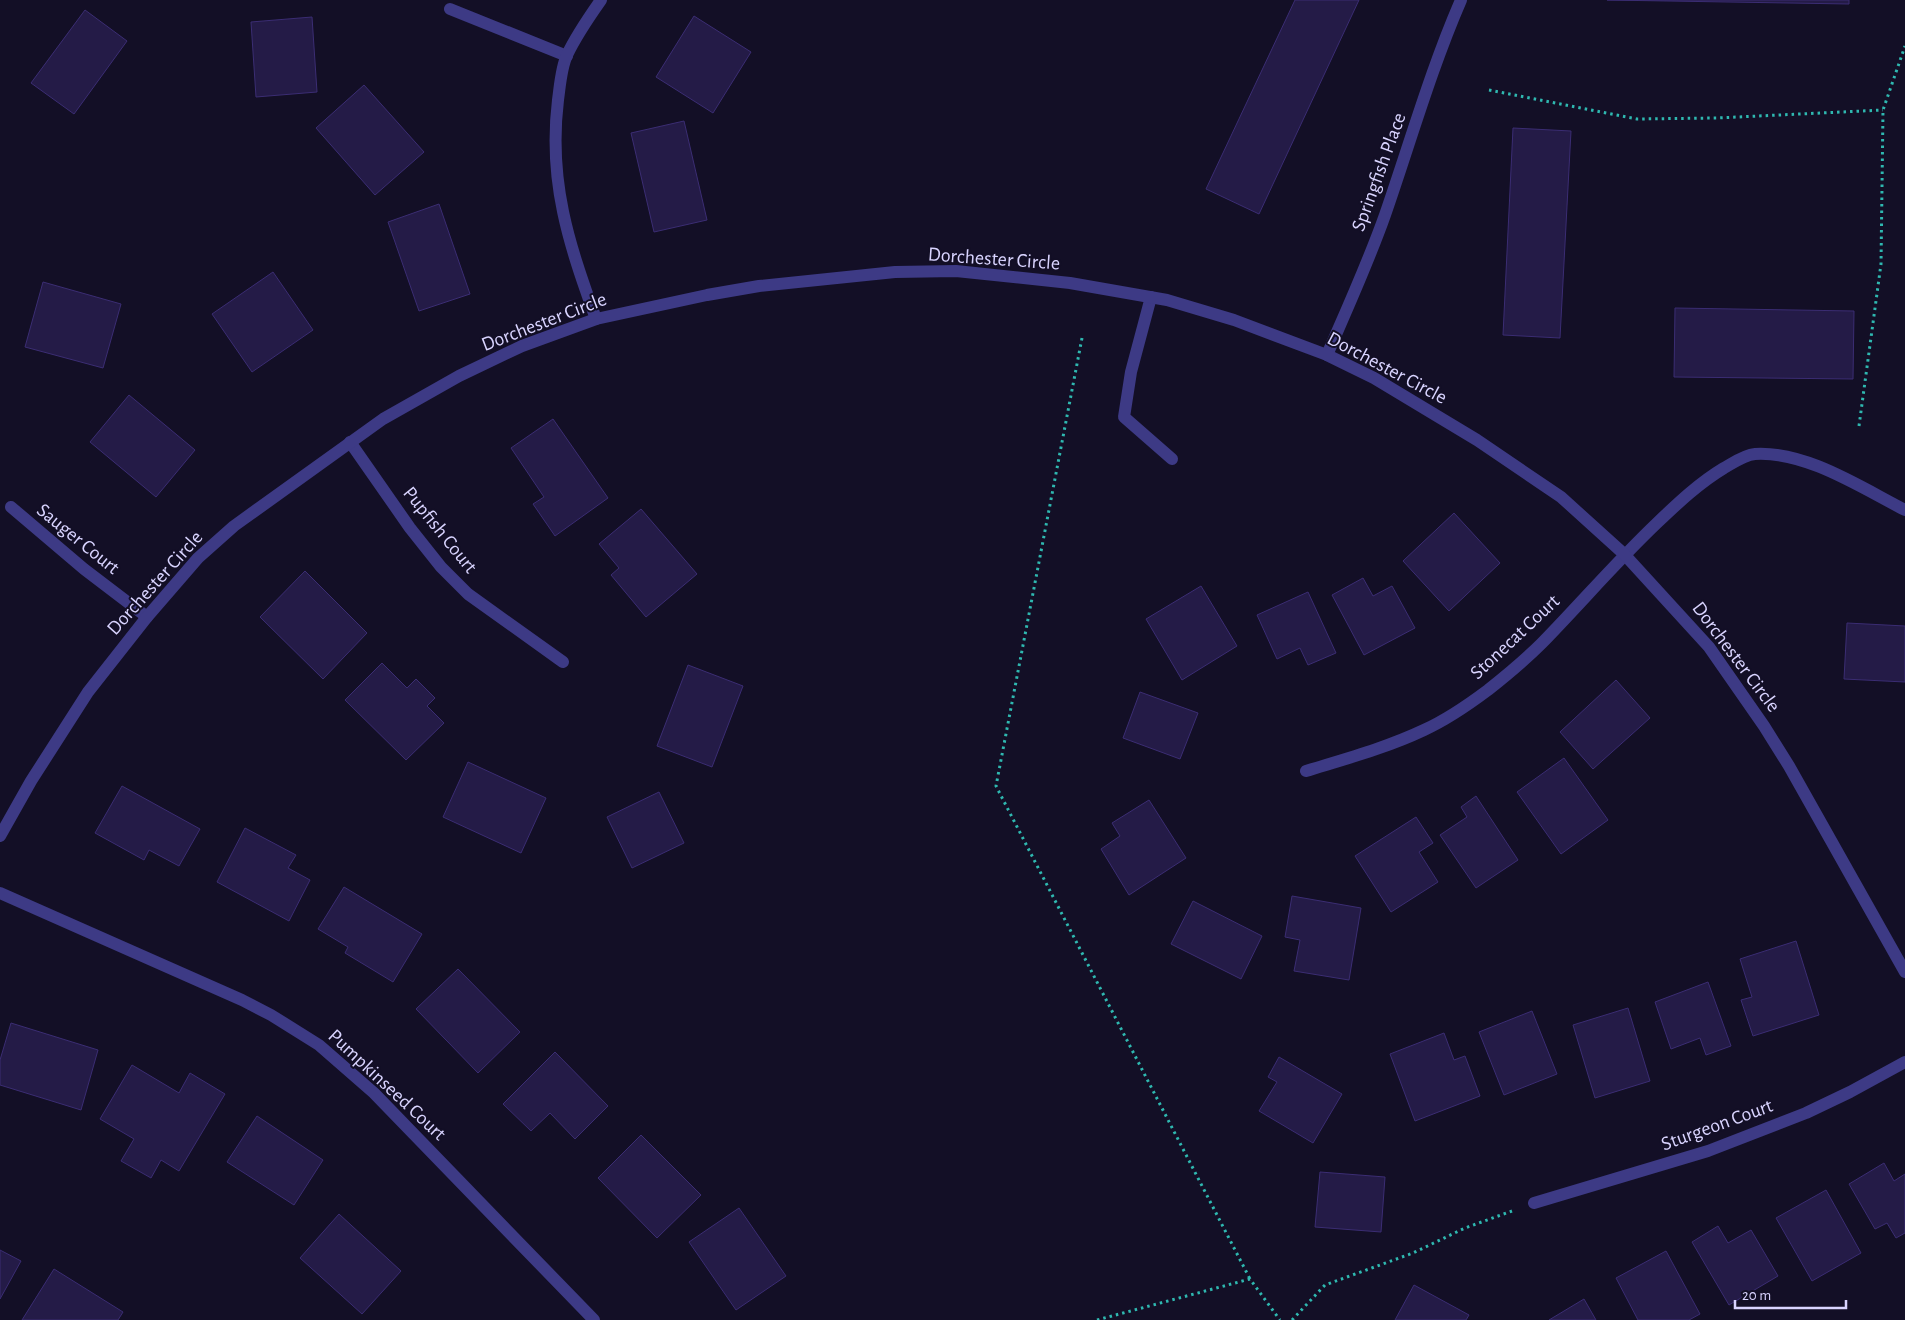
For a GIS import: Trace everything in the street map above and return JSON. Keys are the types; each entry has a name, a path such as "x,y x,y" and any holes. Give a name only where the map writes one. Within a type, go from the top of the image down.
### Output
{"street":[{"path":"596,319 572,252 561,208 557,178 556,118 559,87 567,56 601,0"},
{"name":"Springfish Place","path":"1327,355 1355,292 1384,217 1447,32 1461,0"},
{"path":"450,9 567,56"},
{"name":"Dorchester Circle","path":"0,836 31,781 88,692 147,617 198,558 234,526 383,419 459,376 522,346 596,319 707,294 759,286 895,272 956,271 1070,283 1151,297 1234,320 1327,355 1374,378 1477,440 1561,497 1624,554 1709,647 1764,726 1905,972"},
{"path":"1151,297 1131,372 1124,417 1172,459"},
{"name":"Pupfish Court","path":"350,442 410,528 441,567 468,594 563,662"},
{"path":"1624,554 1684,497 1716,473 1735,461 1752,454 1772,454 1809,462 1905,510"},
{"name":"Sauger Court","path":"11,507 84,569 147,617"},
{"name":"Stonecat Court","path":"1306,771 1371,751 1424,730 1457,711 1513,670 1542,642 1624,554"},
{"name":"Pumpkinseed Court","path":"0,893 242,1000 271,1015 319,1045 374,1093 594,1320"},
{"name":"Sturgeon Court","path":"1534,1203 1717,1148 1806,1113 1905,1062"}],"path":[{"path":"1859,426 1881,264 1883,110 1905,46"},
{"path":"1490,90 1637,119 1717,118 1883,110"},
{"path":"1082,338 996,786 1250,1279 1280,1320"},
{"path":"1292,1320 1325,1285 1413,1253 1465,1228 1534,1203"},
{"path":"1097,1320 1250,1279"}],"building":[{"path":"1295,0 1359,0 1259,214 1206,189"},
{"path":"1607,0 1849,0 1849,4"},
{"path":"85,10 127,41 74,114 31,83"},
{"path":"694,16 751,52 713,113 656,77"},
{"path":"312,17 317,92 256,97 251,22"},
{"path":"364,85 424,152 375,195 316,128"},
{"path":"684,121 707,220 654,232 631,133"},
{"path":"1513,128 1571,131 1560,338 1503,335"},
{"path":"439,204 470,294 419,311 388,222"},
{"path":"273,272 313,330 252,372 212,314"},
{"path":"43,282 121,304 103,368 25,347"},
{"path":"1675,308 1854,311 1853,379 1674,377"},
{"path":"129,395 195,450 156,497 90,442"},
{"path":"553,419 608,498 555,536 533,504 544,497 511,448"},
{"path":"641,509 697,574 646,617 611,575 619,568 599,544"},
{"path":"1454,513 1500,563 1449,611 1403,561"},
{"path":"305,571 367,633 323,679 260,617"},
{"path":"1363,578 1373,596 1392,586 1415,628 1364,655 1332,595"},
{"path":"1201,586 1237,646 1182,680 1146,619"},
{"path":"1308,592 1336,653 1308,665 1300,648 1277,659 1257,615"},
{"path":"1847,623 1905,626 1905,682 1844,679"},
{"path":"382,663 407,688 416,679 435,698 427,706 444,723 406,760 345,700"},
{"path":"688,665 743,686 712,767 657,746"},
{"path":"1616,680 1650,718 1593,769 1560,732"},
{"path":"1140,692 1198,713 1180,759 1123,738"},
{"path":"1564,758 1608,820 1561,854 1517,792"},
{"path":"468,762 546,798 521,853 443,817"},
{"path":"122,786 200,829 179,866 149,850 144,860 95,833"},
{"path":"659,792 684,843 632,868 607,817"},
{"path":"1476,796 1518,860 1476,888 1440,835 1467,817 1461,807"},
{"path":"1149,800 1186,858 1129,895 1101,849 1120,836 1112,823"},
{"path":"1416,817 1433,843 1419,852 1438,882 1391,912 1355,856"},
{"path":"245,828 296,855 288,868 310,880 289,921 217,882"},
{"path":"344,887 422,934 393,982 345,953 348,947 318,929"},
{"path":"1292,896 1361,908 1349,980 1294,971 1300,940 1285,937"},
{"path":"1193,901 1262,936 1241,979 1171,944"},
{"path":"1796,941 1819,1015 1753,1036 1741,1000 1752,997 1740,959"},
{"path":"458,969 520,1032 478,1073 416,1009"},
{"path":"1708,982 1731,1046 1706,1055 1700,1038 1671,1049 1655,1002"},
{"path":"1628,1008 1650,1081 1595,1098 1573,1025"},
{"path":"1532,1011 1557,1074 1504,1095 1479,1032"},
{"path":"11,1023 98,1050 81,1110 0,1085 0,1060"},
{"path":"1444,1033 1454,1060 1465,1056 1480,1096 1415,1121 1390,1054"},
{"path":"555,1052 608,1106 575,1139 550,1113 531,1131 503,1104"},
{"path":"1279,1057 1342,1094 1313,1143 1259,1111 1277,1082 1268,1077"},
{"path":"132,1065 179,1093 190,1073 225,1094 179,1171 161,1160 151,1178 121,1161 134,1139 100,1119"},
{"path":"257,1116 323,1160 294,1205 227,1162"},
{"path":"641,1135 701,1195 657,1238 598,1178"},
{"path":"1884,1163 1894,1181 1905,1174 1905,1233 1896,1238 1887,1223 1875,1229 1849,1184"},
{"path":"1320,1172 1385,1177 1381,1232 1315,1227"},
{"path":"1826,1190 1861,1253 1812,1281 1776,1218"},
{"path":"739,1208 786,1276 736,1310 689,1242"},
{"path":"339,1214 401,1271 362,1314 300,1258"},
{"path":"1718,1226 1728,1243 1751,1230 1778,1276 1729,1305 1692,1242"},
{"path":"0,1250 21,1261 0,1299"},
{"path":"1666,1251 1700,1314 1689,1320 1638,1320 1616,1278"},
{"path":"54,1269 123,1312 118,1320 22,1320"},
{"path":"1414,1285 1469,1315 1466,1320 1395,1320"},
{"path":"1584,1299 1596,1320 1549,1320"}]}
